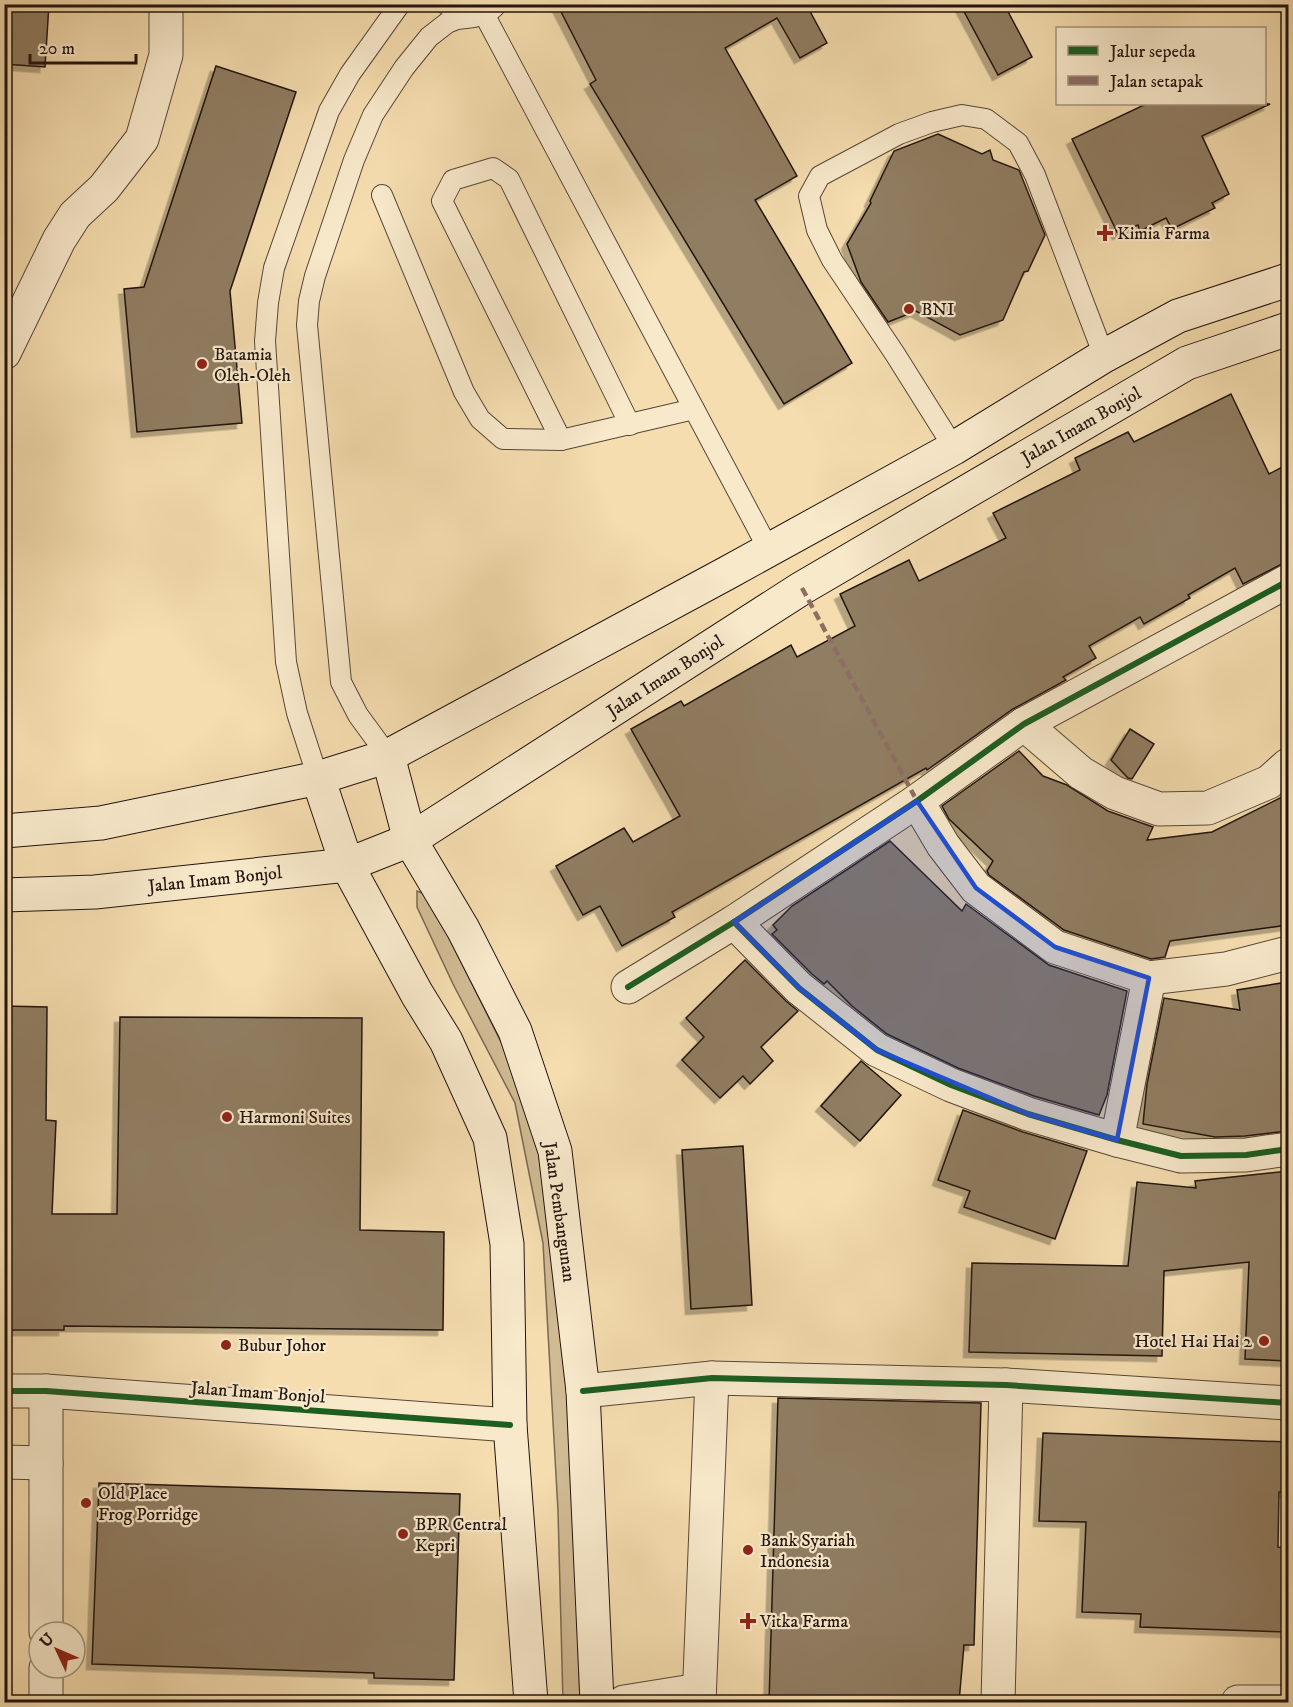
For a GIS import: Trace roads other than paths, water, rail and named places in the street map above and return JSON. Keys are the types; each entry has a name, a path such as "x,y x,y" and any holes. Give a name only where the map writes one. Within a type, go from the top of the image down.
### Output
{"street":[{"path":"4,353 75,215 104,188 142,139 165,55 166,4"},
{"path":"4,831 101,823 318,778 388,756 954,448 1104,356 1179,316 1288,280"},
{"name":"Jalan Imam Bonjol","path":"4,895 95,892 347,865 410,840 802,588 1187,363 1288,328"},
{"path":"628,987 734,922 917,801 1024,724 1288,581"},
{"path":"1024,724 1081,773 1115,793 1159,809 1208,808 1269,782 1288,765"},
{"name":"Jalan Pembangunan","path":"388,756 410,840 463,928 515,1031 555,1151 583,1391 597,1702"},
{"path":"318,778 347,865 417,994 446,1041 490,1138 507,1244 510,1425 531,1702"},
{"path":"917,801 943,844 976,888 1055,947 1149,978 1226,969 1288,953"},
{"path":"734,922 799,988 877,1050 951,1085 1028,1114 1181,1156 1246,1155 1288,1149"},
{"path":"1117,1140 1149,978"},
{"path":"624,1702 699,1696 712,1378"},
{"path":"583,1391 712,1378 1006,1384 1288,1403"},
{"path":"998,1702 1006,1384"},
{"name":"Jalan Imam Bonjol","path":"4,1391 46,1391 510,1425"},
{"path":"46,1391 46,1620"},
{"path":"4,1462 46,1462"},
{"path":"46,1680 46,1702"},
{"path":"1238,1702 1288,1702"}],"lane":[{"path":"318,778 297,713 286,662 265,341 268,303 274,268 329,111 350,74 400,4"},
{"path":"446,4 464,16 485,12"},
{"path":"485,12 769,550"},
{"path":"388,756 358,715 341,682 307,325 309,301 315,276 354,160 373,116 404,68 429,37 447,23 485,12"},
{"path":"954,448 896,354 832,260 817,230 809,196 820,176 899,134 932,122 962,115 986,119 1017,143 1035,175 1104,356"},
{"path":"561,440 442,201 453,180 492,168 509,179 630,425"},
{"path":"382,195 464,392 480,419 503,439 561,440 694,409"}],"place":[{"name":"Kimia Farma","path":"1105,233"},
{"name":"BNI","path":"909,309"},
{"name":"Batamia Oleh-Oleh","path":"202,364"},
{"name":"Harmoni Suites","path":"227,1117"},
{"name":"Hotel Hai Hai 2","path":"1264,1341"},
{"name":"Bubur Johor","path":"226,1345"},
{"name":"Old Place Frog Porridge","path":"86,1503"},
{"name":"BPR Central Kepri","path":"403,1534"},
{"name":"Bank Syariah Indonesia","path":"748,1550"},
{"name":"Vitka Farma","path":"748,1621"}]}
